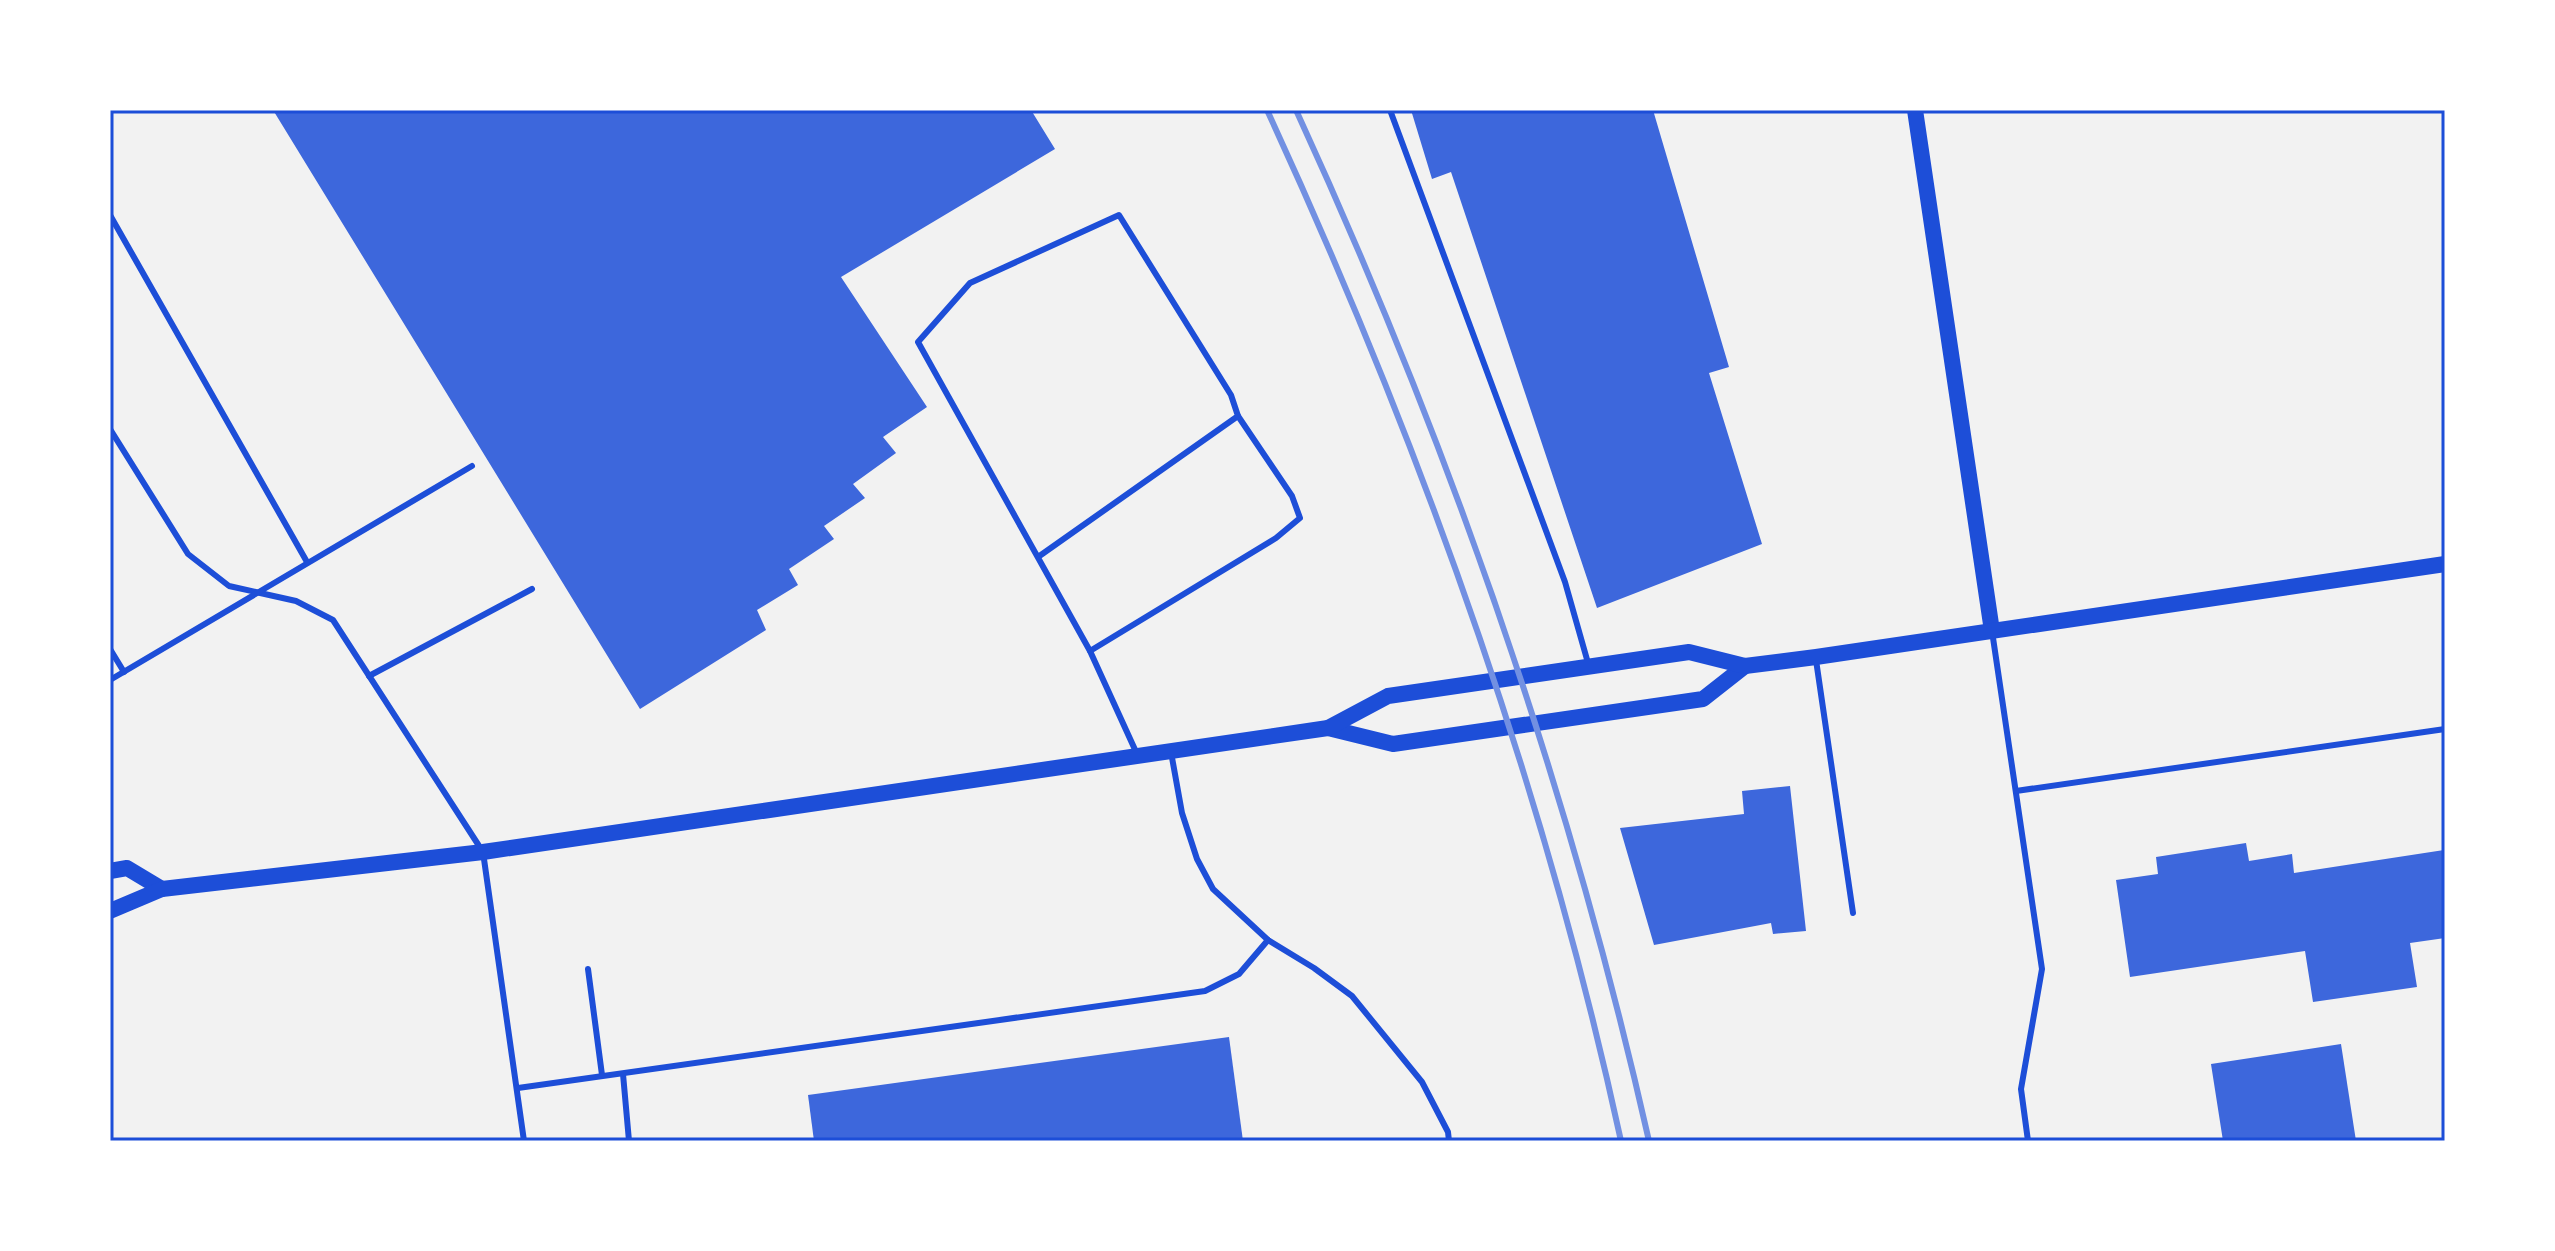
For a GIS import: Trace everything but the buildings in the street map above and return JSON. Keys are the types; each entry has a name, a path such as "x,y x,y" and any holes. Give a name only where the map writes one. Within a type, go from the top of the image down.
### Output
{"main road":[{"path":"1915,110 1992,631"},
{"path":"110,911 162,889 483,852 1328,728 1388,696 1689,652 1745,666 2445,564"},
{"path":"1328,728 1393,744 1703,699 1745,666"},
{"path":"110,871 127,868 162,889"}],"lane":[{"path":"1390,110 1565,582 1589,667"},
{"path":"110,215 307,562"},
{"path":"1090,651 1276,538 1300,518 1292,496 1238,416 1231,395 1119,215 970,283 918,342 1090,651 1137,754"},
{"path":"1038,557 1238,416"},
{"path":"110,429 188,554 229,586 296,601 333,620 483,852 524,1141"},
{"path":"110,680 472,466"},
{"path":"369,676 532,589"},
{"path":"1992,631 2042,969 2021,1089 2028,1141"},
{"path":"110,649 124,672"},
{"path":"1816,657 1853,913"},
{"path":"2016,791 2445,729"},
{"path":"1171,750 1182,813 1197,859 1213,889 1268,940 1352,996 1422,1082 1448,1132 1449,1141"},
{"path":"518,1088 1205,991 1239,974 1268,940"},
{"path":"588,969 602,1075"},
{"path":"623,1074 629,1141"}],"railway":[{"path":"1267,110 1376,360 1472,616 1555,877 1621,1141"},
{"path":"1296,110 1404,361 1500,616 1581,877 1649,1141"}]}
